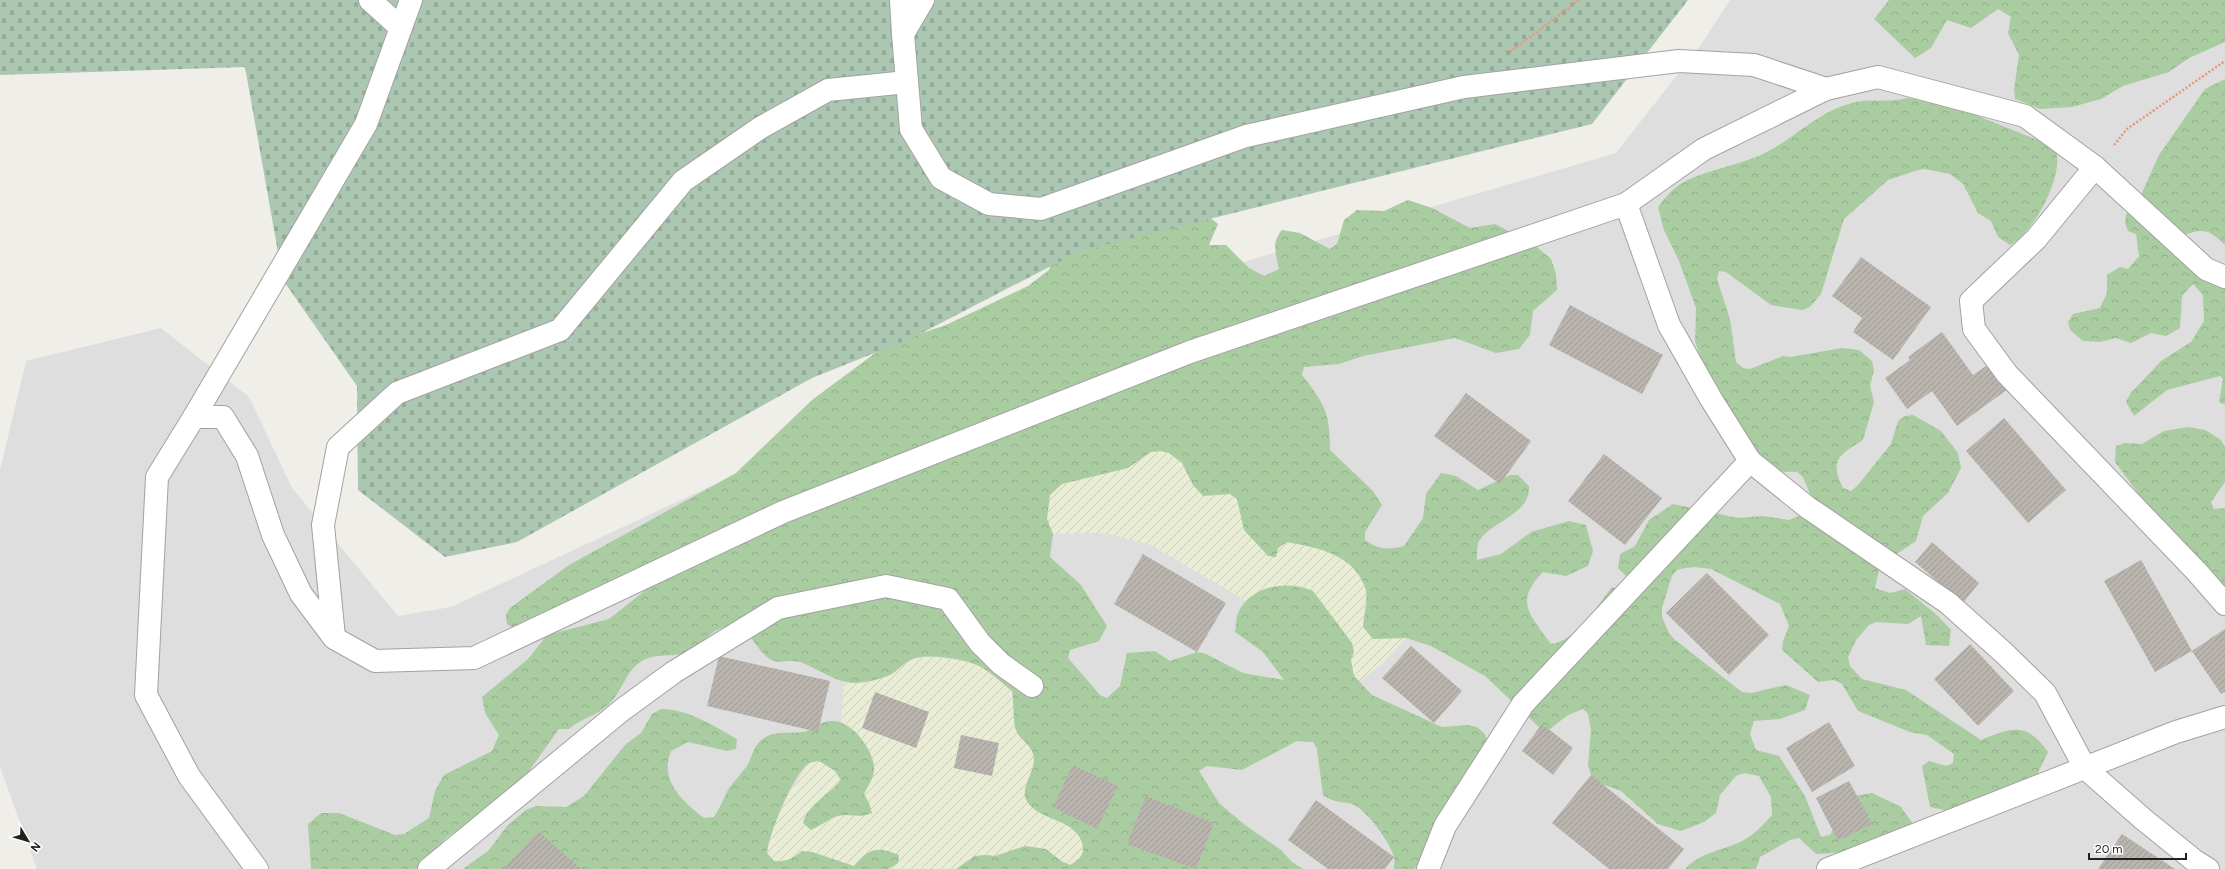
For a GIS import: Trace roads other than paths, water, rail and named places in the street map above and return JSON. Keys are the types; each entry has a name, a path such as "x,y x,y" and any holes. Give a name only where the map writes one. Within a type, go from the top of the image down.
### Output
{"street":[{"path":"370,0 401,28"},
{"path":"257,869 189,776 146,695 157,477 194,417 366,124 411,0"},
{"path":"901,0 911,129 941,178 989,204 1041,209 1246,136 1464,87 1679,61 1754,65 1826,89"},
{"path":"903,34 923,0"},
{"path":"194,417 223,417 247,456 272,535 301,594 334,638 375,661 474,658 783,512 1190,352 1626,204 1704,148 1826,89 1878,77 2025,116 2095,167 2206,268 2225,277"},
{"path":"334,638 323,525 338,447 397,393 560,330 683,181 760,128 828,90 907,82"},
{"path":"2095,167 2036,239 1971,301 1974,329 2007,374 2197,572 2225,604"},
{"path":"1626,204 1669,325 1711,399 1750,461 1807,507 1948,603 2004,653 2045,693 2085,768 2143,819 2195,861 2208,869"},
{"path":"1428,869 1445,826 1523,704 1750,461"},
{"path":"429,869 622,710 674,672 778,608 886,586 948,599 980,643 1001,664 1032,686"},
{"path":"1828,869 2176,732 2225,717"}]}
